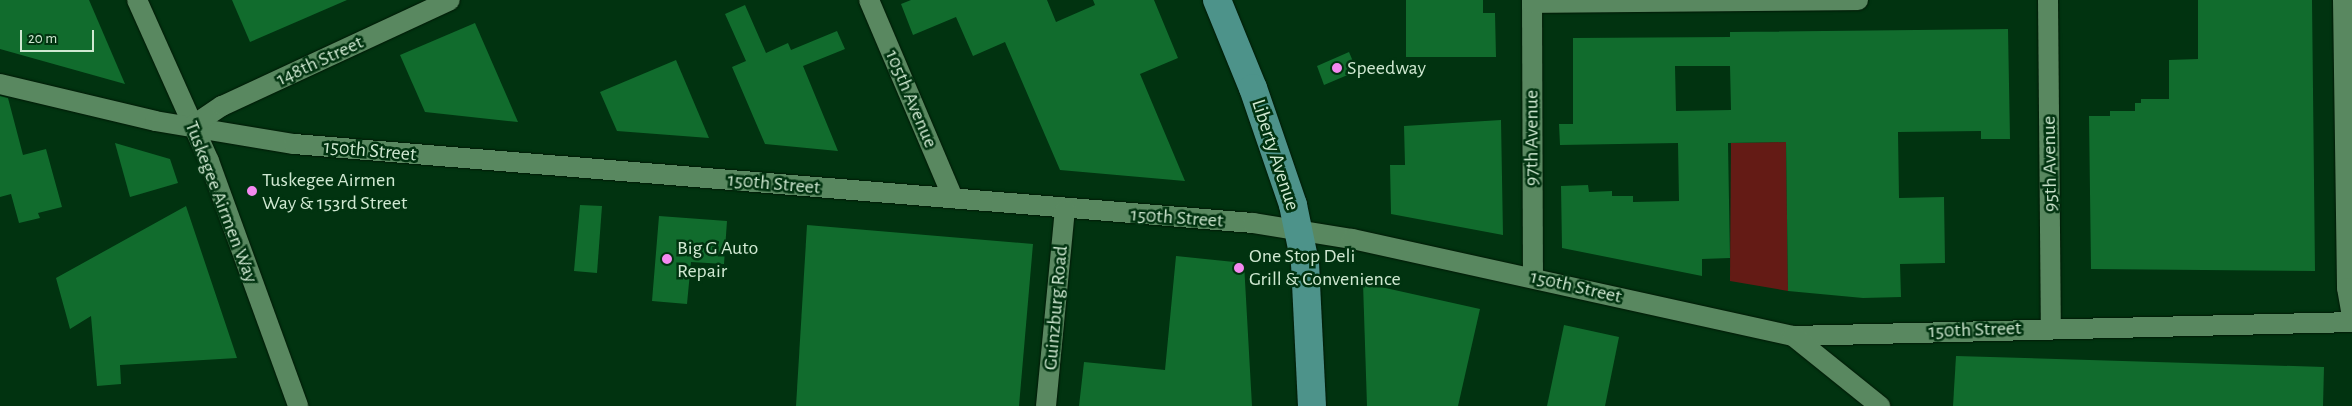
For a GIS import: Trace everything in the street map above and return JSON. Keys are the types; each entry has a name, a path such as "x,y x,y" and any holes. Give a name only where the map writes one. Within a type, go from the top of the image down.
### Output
{"main road":[{"name":"Liberty Avenue","path":"1216,0 1288,184 1305,264 1312,406"}],"street":[{"name":"Tuskegee Airmen Way","path":"137,0 221,194 295,406"},
{"name":"148th Street","path":"192,126 222,106 450,0"},
{"name":"105th Avenue","path":"869,0 954,198"},
{"path":"1532,2 1858,0"},
{"name":"95th Avenue","path":"2048,0 2051,328"},
{"path":"2343,0 2347,288 2352,316"},
{"name":"97th Avenue","path":"1532,2 1533,277"},
{"name":"150th Street","path":"0,84 155,121 294,144 954,198 1065,210 1252,223 1352,239 1533,277 1793,336 2051,328 2352,322"},
{"name":"Guinzburg Road","path":"1046,406 1065,210"},
{"path":"1793,336 1880,406"}],"shaded area":[{"path":"1786,142 1788,291 1730,281 1731,143"}],"building":[{"path":"0,0 89,0 125,84 0,49"},
{"path":"232,0 347,0 250,42"},
{"path":"911,0 1047,0 1056,22 1095,5 1093,0 1154,0 1178,58 1140,74 1185,181 1060,170 1005,42 973,56 956,17 913,35 901,4"},
{"path":"1406,0 1483,0 1483,13 1495,13 1496,57 1406,57"},
{"path":"2198,0 2312,0 2315,271 2091,269 2089,116 2110,116 2110,111 2135,111 2135,103 2141,103 2141,99 2169,99 2169,60 2198,59"},
{"path":"745,5 766,53 788,43 791,50 837,31 845,49 803,66 838,151 765,144 732,67 746,61 725,14"},
{"path":"475,23 518,122 425,112 400,55"},
{"path":"2008,29 2010,139 1981,139 1981,131 1898,132 1899,198 1944,197 1945,263 1900,264 1901,297 1863,298 1788,291 1786,142 1728,143 1730,258 1702,259 1702,276 1562,248 1561,186 1588,185 1589,192 1612,191 1612,196 1633,196 1633,202 1679,201 1678,143 1560,145 1559,124 1573,124 1573,38 1730,37 1730,32","holes":["1675,66 1730,66 1731,110 1676,111"]},
{"name":"Speedway","path":"1349,52 1357,71 1324,85 1317,66"},
{"path":"676,60 709,138 617,131 600,92"},
{"path":"0,96 8,98 23,155 46,149 62,207 38,213 40,218 19,223 11,194 0,197"},
{"path":"1501,120 1503,235 1391,214 1390,165 1405,165 1404,126"},
{"path":"115,143 170,159 178,183 130,197"},
{"path":"580,205 602,206 597,273 574,271"},
{"path":"186,206 237,358 120,365 121,384 97,386 91,316 70,329 56,278"},
{"path":"659,216 727,221 724,264 691,262 687,304 652,301"},
{"path":"807,225 1033,244 1019,406 796,406"},
{"path":"1176,256 1244,263 1252,406 1079,406 1084,362 1165,370"},
{"path":"1363,283 1480,309 1458,406 1367,406"},
{"path":"1564,325 1619,337 1605,406 1547,406"},
{"path":"1956,356 2324,367 2323,406 1953,406"}],"place":[{"name":"Speedway","path":"1337,68"},
{"name":"Tuskegee Airmen Way & 153rd Street","path":"252,191"},
{"name":"Big G Auto Repair","path":"667,259"},
{"name":"One Stop Deli Grill & Convenience","path":"1239,268"}]}
